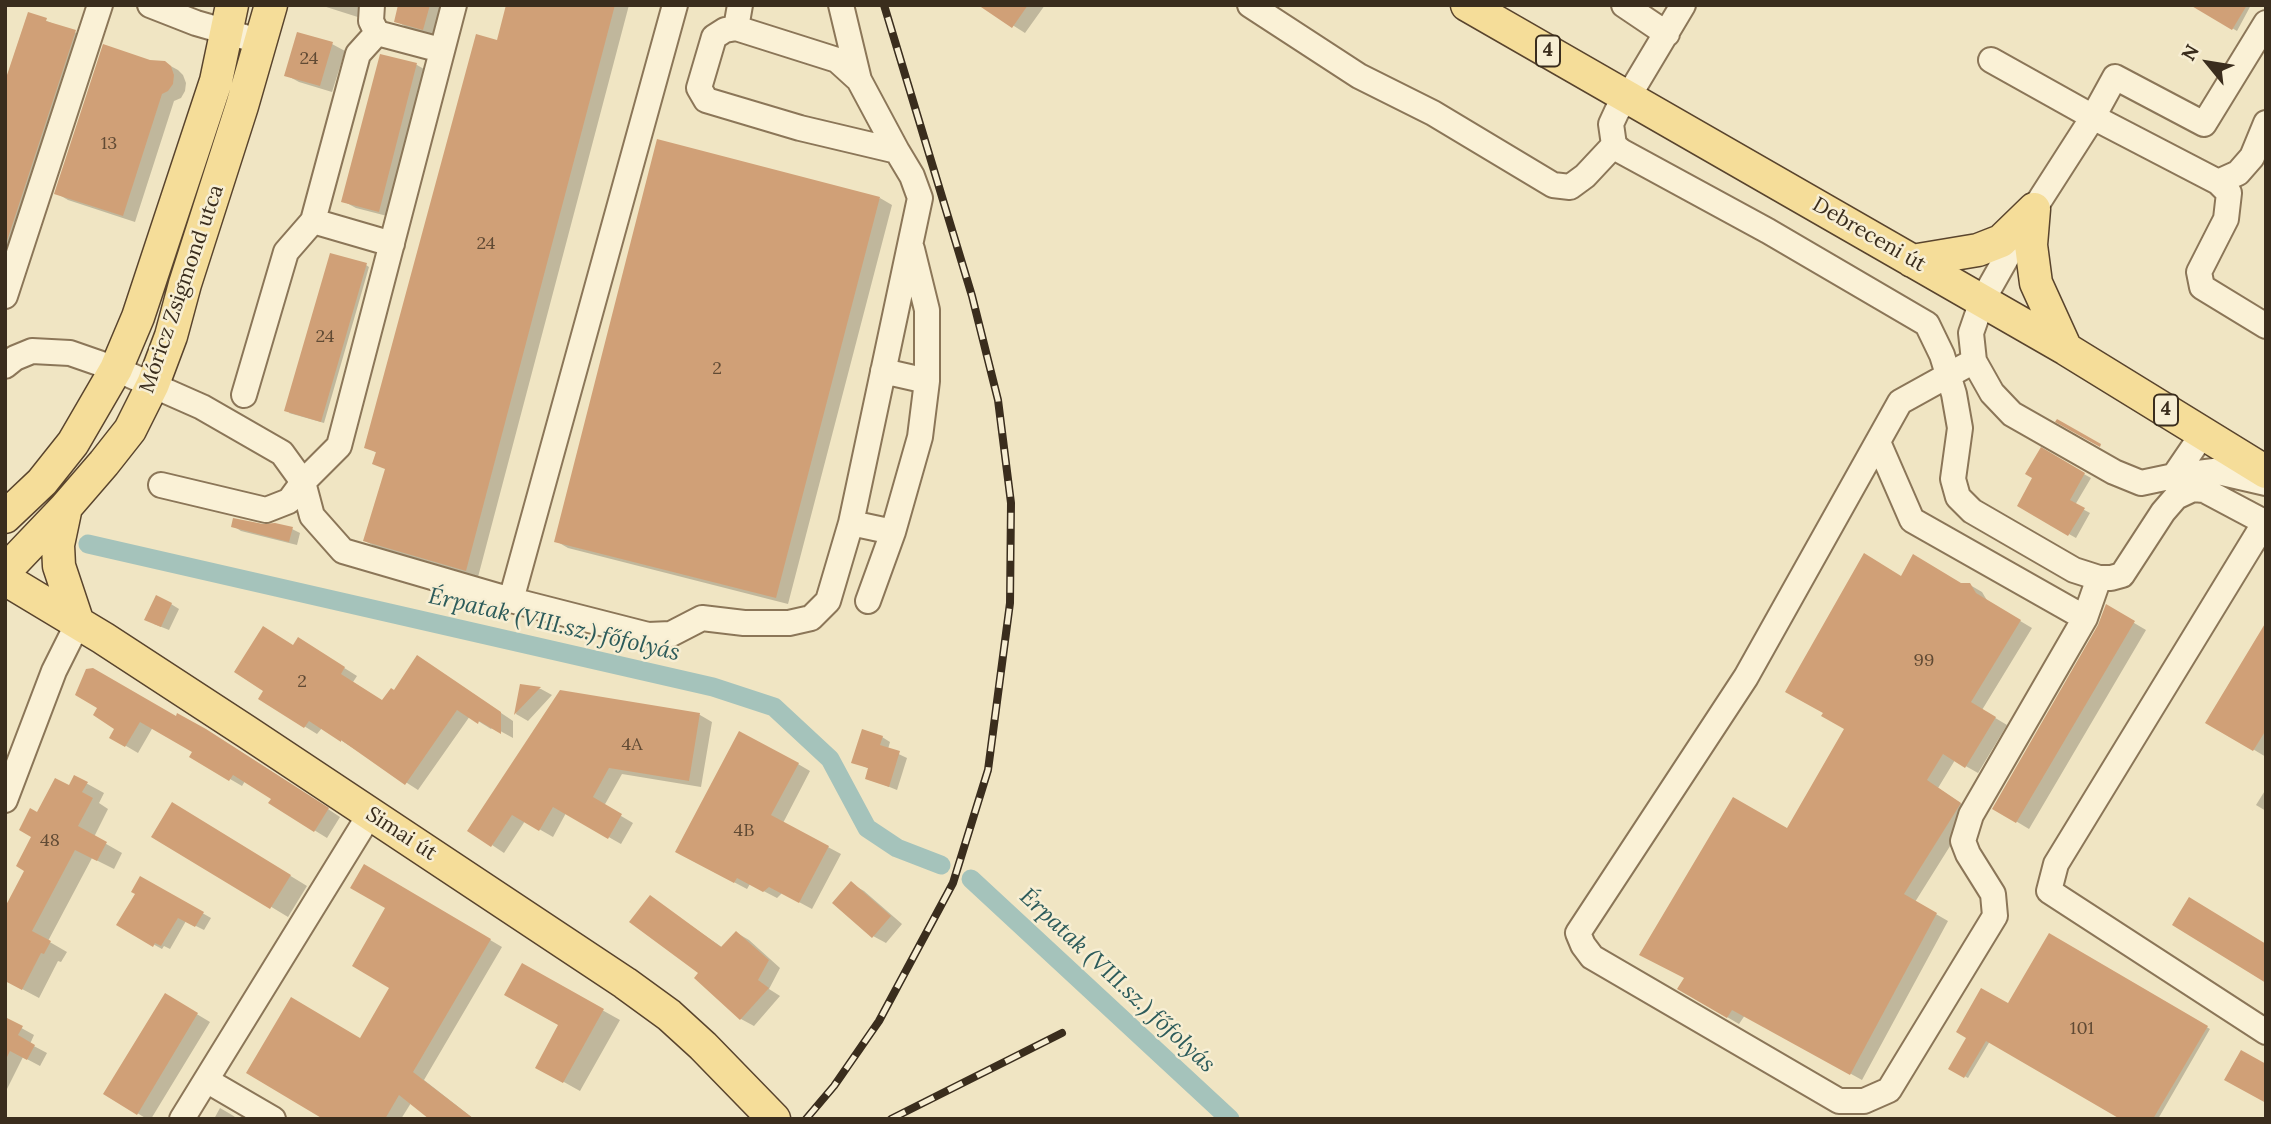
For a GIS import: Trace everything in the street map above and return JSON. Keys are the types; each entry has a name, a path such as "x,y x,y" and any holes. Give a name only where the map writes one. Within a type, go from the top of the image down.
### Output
{"main road":[{"name":"Móricz Zsigmond utca","path":"5,571 66,507 130,430 153,384 171,336 271,5"},
{"name":"Debreceni út","path":"1467,5 2066,349 2266,472"},
{"name":"Móricz Zsigmond utca","path":"5,517 42,481 73,443 116,369 138,317 216,81 230,18"},
{"path":"1912,261 1978,250 2001,241 2034,209"},
{"path":"2034,209 2031,245 2035,283 2066,349"},
{"path":"66,507 58,545 60,566 78,623"},
{"name":"Simai út","path":"5,579 78,623 528,917 669,1015 774,1119"}],"street":[{"path":"5,296 100,5"},
{"path":"150,5 196,23 230,18 262,42"},
{"path":"372,5 370,21 377,33 441,50"},
{"path":"161,485 266,510 289,501 303,481 339,446 454,5"},
{"path":"511,600 675,5"},
{"path":"8,358 32,351 70,353 153,384 202,407 282,453 303,481 313,516 343,551 511,600 648,635 671,634 702,618 744,623 789,623 811,618 828,601 851,523 920,198 912,176 859,80 841,5"},
{"path":"1250,5 1359,76 1433,114 1553,185 1570,187 1585,176 1614,145"},
{"path":"1624,5 1667,34"},
{"path":"1683,5 1617,111 1611,124 1614,145 1927,324 1942,355 1960,428 1953,479 1958,497 1972,511 2074,570 2099,578 2122,575 2163,512 2176,497 2193,489 2204,491 2265,522 2056,864 2049,891 2266,1032"},
{"path":"859,80 837,60 738,17 714,37 699,88 706,100 800,128 897,151"},
{"path":"2266,23 2204,124 2115,77 2093,117 2034,209 1982,301 1971,333 1974,361 1992,393 2012,414 2114,472 2141,483 2214,471 2266,483"},
{"path":"244,395 286,253 313,221 358,54 377,33"},
{"path":"1991,61 2218,181 2229,193 2226,219 2199,272 2202,287 2266,326"},
{"path":"2218,181 2238,173 2252,158 2266,123"},
{"path":"313,221 392,244"},
{"path":"868,601 893,532 920,437 927,381 927,310 910,242"},
{"path":"1974,361 1900,402 1746,677 1578,933 1583,945 1592,957 1839,1101 1864,1101 1889,1090 1995,916 1993,894 1963,841 1971,815 2085,618 2099,578"},
{"path":"883,371 927,381"},
{"path":"2163,512 2165,478 2204,432"},
{"path":"1878,442 1912,520 2085,618"},
{"path":"851,523 893,532"},
{"path":"5,800 54,671 78,623"},
{"path":"182,1119 370,814"},
{"path":"206,1080 273,1119"}],"building":[{"path":"398,5 430,5 423,30 394,22"},
{"path":"506,5 615,5 466,571 363,541 385,469 372,464 376,452 364,448 476,34 497,40"},
{"path":"978,5 1028,5 1012,28"},
{"path":"2190,5 2247,5 2232,30"},
{"path":"28,12 47,18 46,21 76,30 5,247 5,81"},
{"path":"297,32 333,42 320,86 284,76"},
{"path":"103,44 150,60 165,61 171,66 174,75 173,84 162,94 123,216 54,194"},
{"path":"380,54 417,63 379,212 341,202"},
{"path":"657,139 880,197 776,598 554,542"},
{"path":"330,253 367,263 321,422 284,411"},
{"path":"2057,419 2101,444 2100,447 2055,422"},
{"path":"2041,447 2085,473 2070,500 2085,508 2068,536 2017,506 2032,478 2025,474"},
{"path":"233,518 293,527 289,542 231,527"},
{"path":"1864,553 1901,576 1913,554 1961,583 1970,583 1976,593 2021,620 1971,702 1996,717 1965,768 1943,754 1927,780 1961,803 1904,894 1937,913 1850,1075 1732,1010 1727,1018 1677,989 1684,978 1639,955 1733,797 1787,828 1844,729 1821,716 1823,713 1785,692"},
{"path":"156,595 172,603 161,627 144,620"},
{"path":"2106,604 2135,621 2016,823 1992,809 2098,625"},
{"path":"2266,622 2266,730 2253,751 2205,723"},
{"path":"263,626 293,645 298,637 345,667 341,674 382,700 391,688 394,690 417,655 501,712 501,734 479,721 478,724 457,710 405,785 309,721 304,728 258,699 263,691 234,672"},
{"path":"93,668 176,716 177,713 206,729 329,808 314,832 268,803 271,799 233,775 229,781 189,757 192,752 140,722 125,747 109,738 114,729 93,715 97,708 75,695 86,669"},
{"path":"520,684 541,687 514,715"},
{"path":"560,690 700,713 689,781 609,768 593,797 622,814 608,839 553,807 539,831 512,815 491,847 467,831"},
{"path":"862,729 883,736 880,745 900,751 889,787 865,779 868,768 851,763"},
{"path":"739,731 799,763 771,815 829,846 799,903 769,887 763,892 737,878 734,883 675,852"},
{"path":"74,775 88,782 82,792 93,798 78,826 107,842 97,861 75,850 32,931 51,941 44,954 41,953 22,990 5,981 5,907 24,871 16,866 31,837 19,830 30,808 37,812 55,778 69,785"},
{"path":"172,802 291,875 270,909 151,837"},
{"path":"364,864 491,939 413,1072 474,1119 429,1119 399,1095 385,1119 323,1119 246,1073 291,997 360,1038 389,988 352,966 385,908 350,888"},
{"path":"140,876 204,912 195,927 178,918 161,946 155,943 153,947 116,925 135,894 131,892"},
{"path":"851,881 891,916 872,938 832,903"},
{"path":"650,895 721,947 736,931 769,960 758,980 769,988 740,1020 694,978 698,973 629,922"},
{"path":"2189,897 2266,944 2266,983 2172,925"},
{"path":"2049,933 2208,1026 2153,1119 2120,1119 1986,1041 1964,1078 1948,1069 1966,1038 1956,1032 1981,988 2008,1003"},
{"path":"522,963 604,1009 563,1083 535,1068 558,1025 504,995"},
{"path":"165,993 198,1013 137,1115 103,1094"},
{"path":"5,1017 23,1026 18,1035 35,1045 27,1060 10,1051 5,1061"},
{"path":"2241,1050 2266,1064 2266,1103 2224,1080"}],"waterway":[{"name":"Érpatak (VIII.sz.) főfolyás","path":"88,544 713,687 774,707 830,759 867,828 897,848 941,865"},
{"name":"Érpatak (VIII.sz.) főfolyás","path":"971,879 1230,1119"}],"railway":[{"path":"806,1119 834,1086 879,1021 953,883 988,770 1010,603 1011,503 998,400 972,296 884,5"},
{"path":"891,1119 1062,1033"}]}
